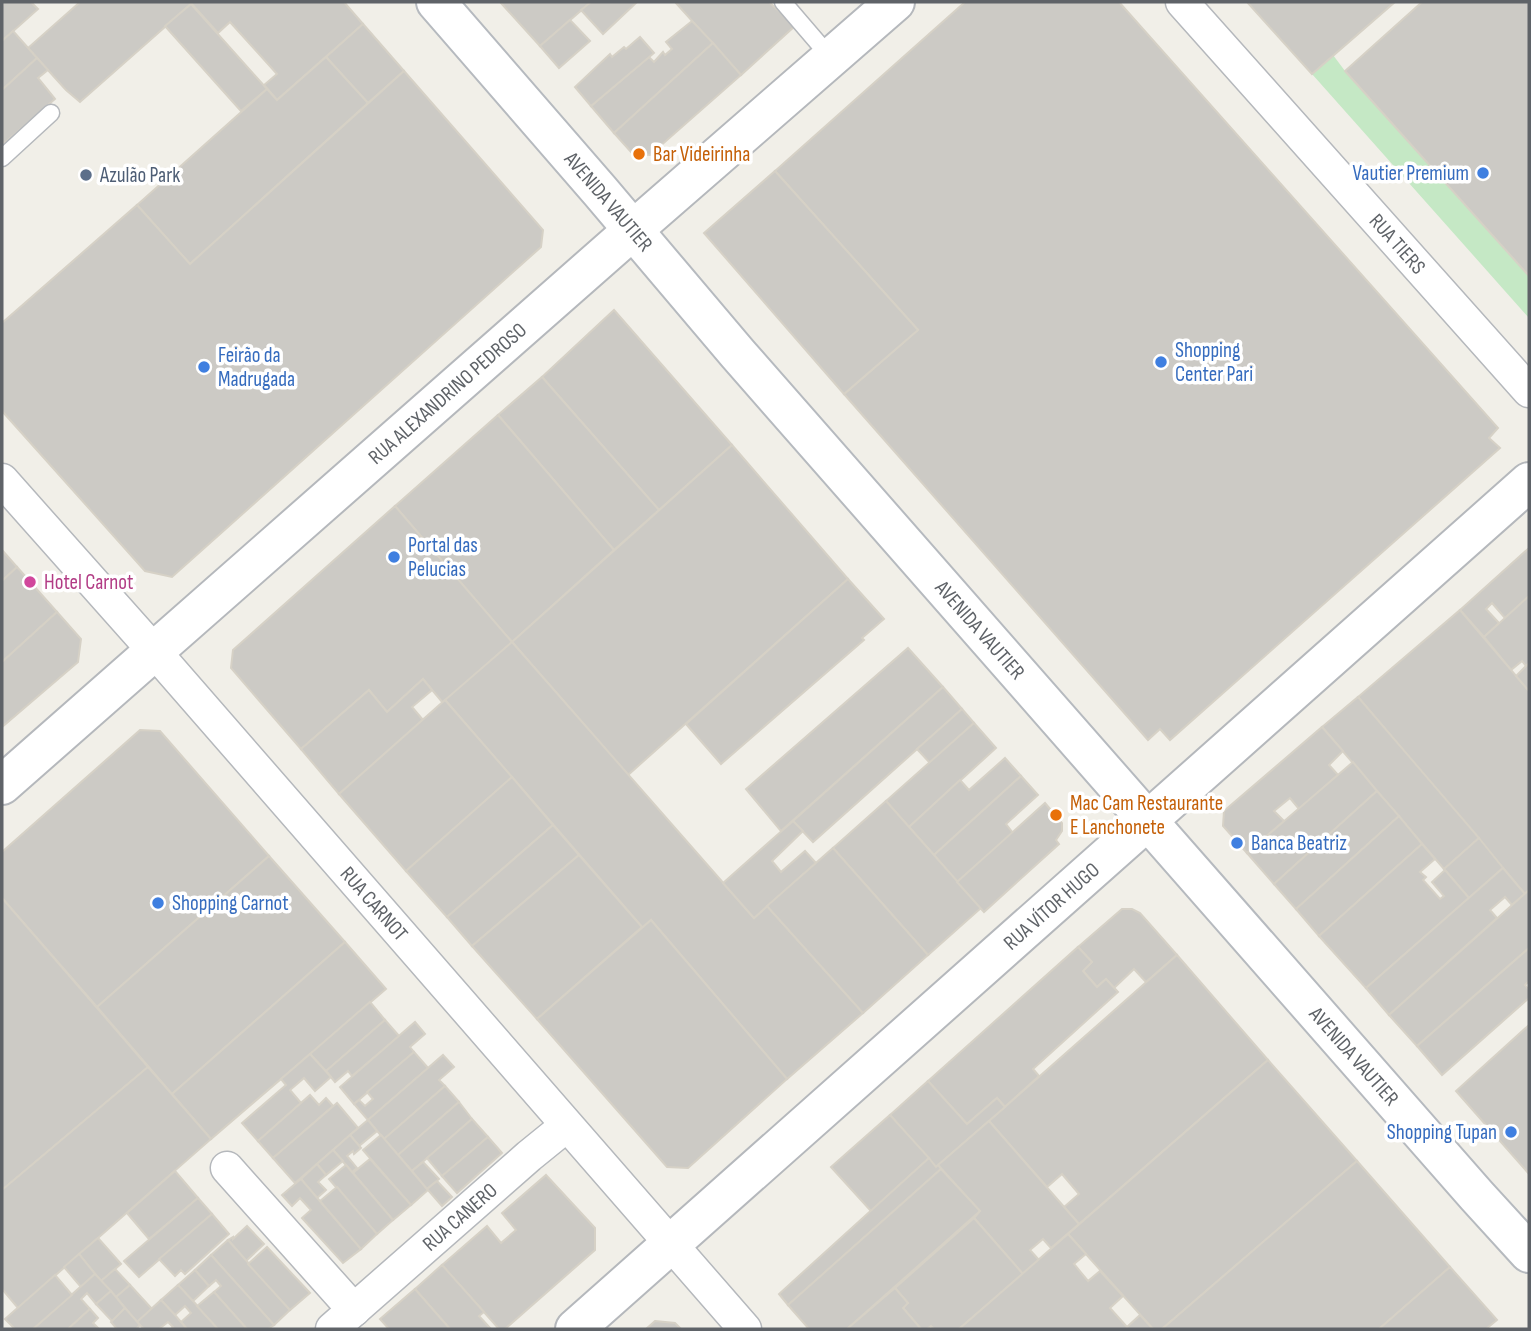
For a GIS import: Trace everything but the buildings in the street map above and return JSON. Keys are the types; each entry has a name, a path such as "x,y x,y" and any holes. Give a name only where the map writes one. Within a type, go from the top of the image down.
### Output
{"street":[{"name":"AVENIDA VAUTIER","path":"436,2 738,354 1529,1253"},
{"name":"RUA ALEXANDRINO PEDROSO","path":"2,785 895,2"},
{"name":"RUA TIERS","path":"1182,2 1529,391"},
{"name":"RUA CARNOT","path":"2,480 744,1329"},
{"name":"RUA VÍTOR HUGO","path":"575,1329 1529,482"},
{"name":"RUA CANERO","path":"227,1168 343,1320 566,1126"}],"lane":[{"path":"783,2 831,58"},
{"path":"2,158 51,113"}],"green space":[{"path":"1333,55 1529,276 1529,318 1312,74"}],"place":[{"name":"Bar Videirinha","path":"639,154"},
{"name":"Vautier Premium","path":"1483,173"},
{"name":"Azulão Park","path":"86,175"},
{"name":"Shopping Center Pari","path":"1161,362"},
{"name":"Feirão da Madrugada","path":"204,367"},
{"name":"Portal das Pelucias","path":"394,557"},
{"name":"Hotel Carnot","path":"30,582"},
{"name":"Mac Cam Restaurante E Lanchonete","path":"1056,815"},
{"name":"Banca Beatriz","path":"1237,843"},
{"name":"Shopping Carnot","path":"158,903"},
{"name":"Shopping Tupan","path":"1511,1132"}]}
